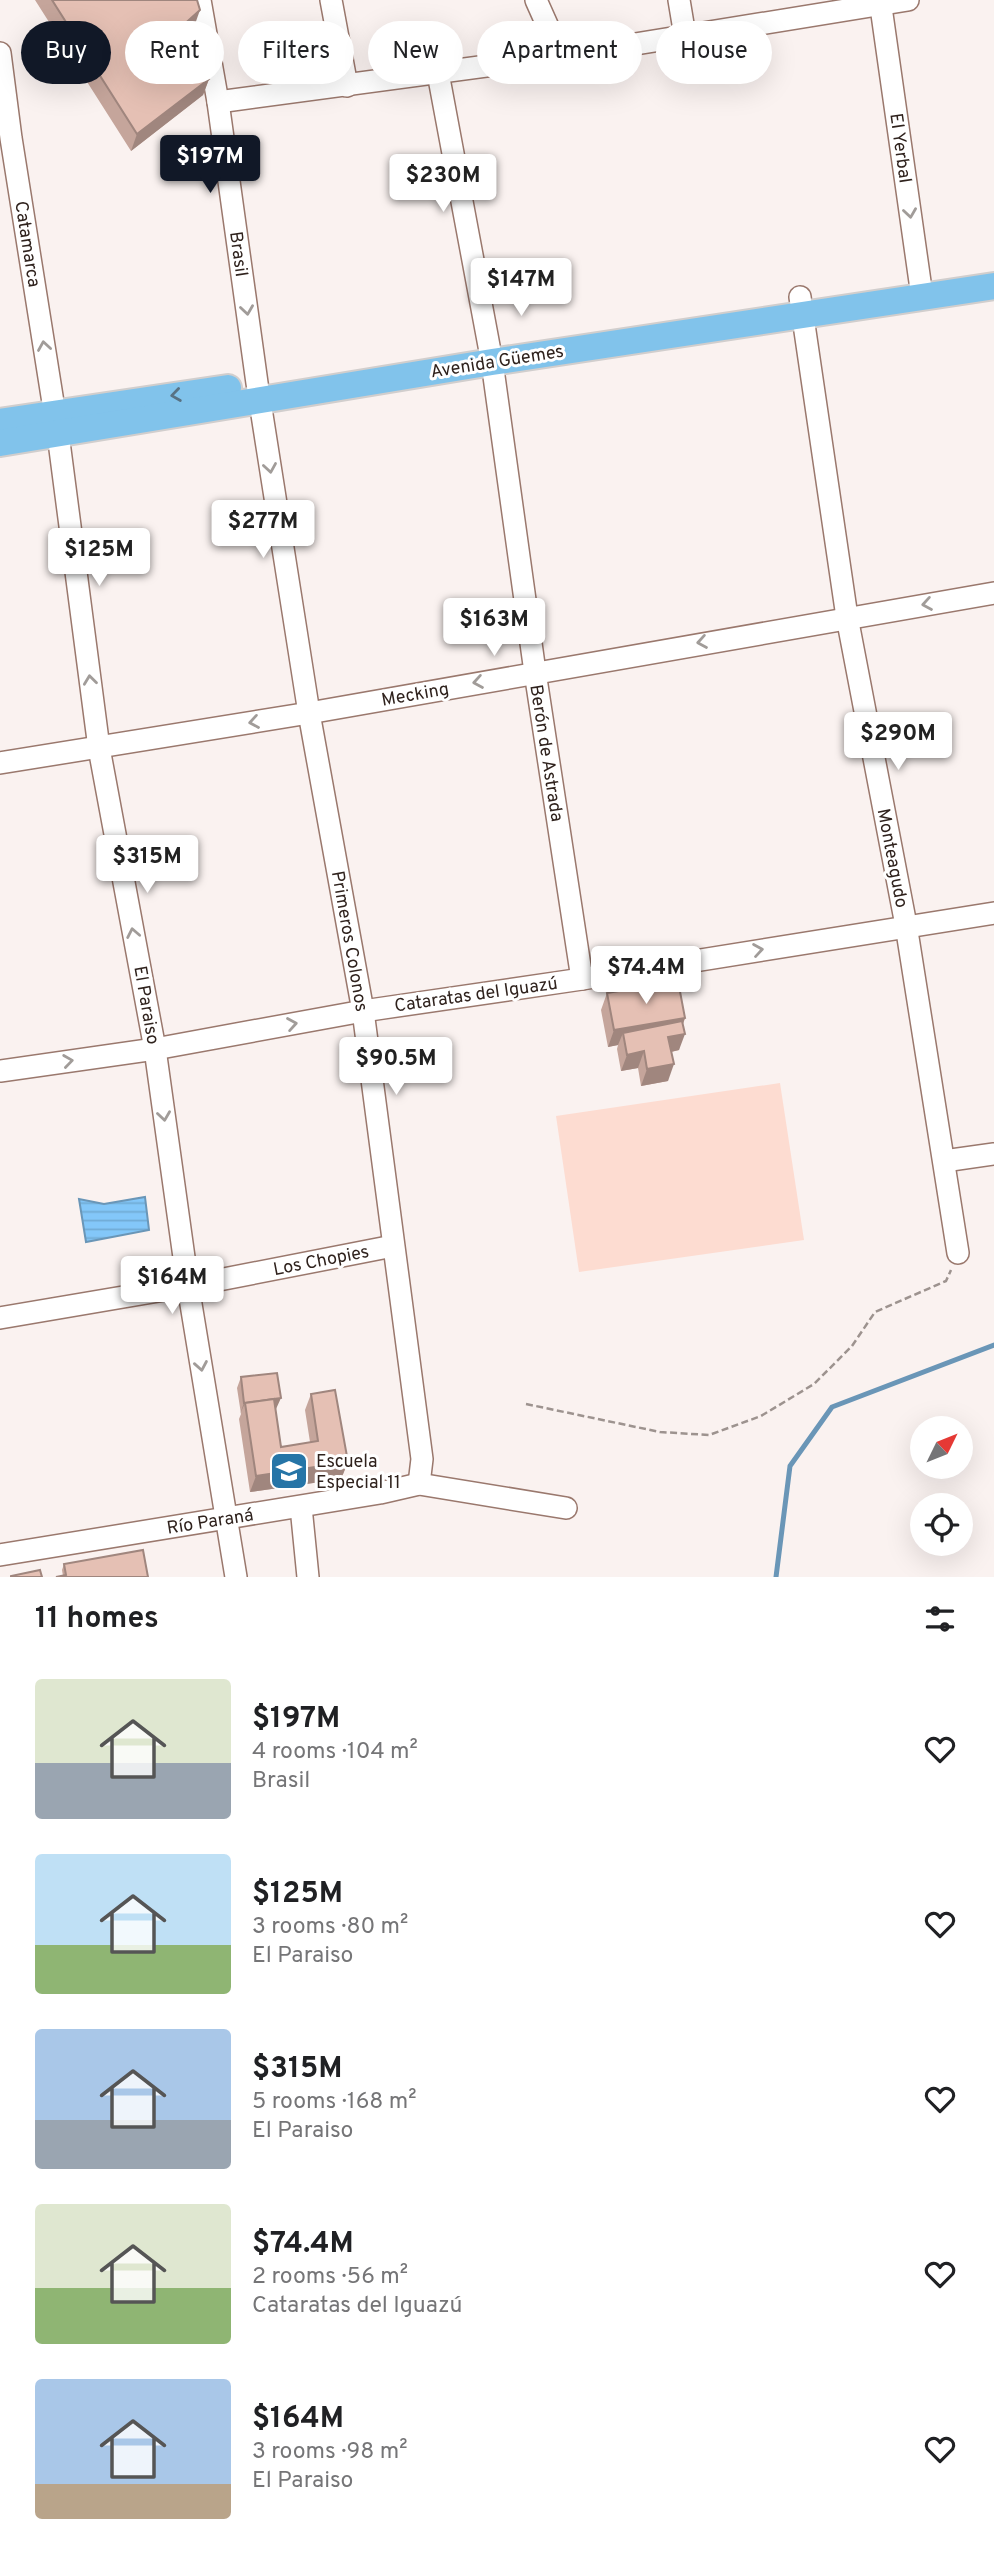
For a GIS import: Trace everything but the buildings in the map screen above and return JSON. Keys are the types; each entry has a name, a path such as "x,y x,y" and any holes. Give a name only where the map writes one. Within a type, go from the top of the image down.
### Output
{"main road":[{"name":"Avenida Güemes","path":"921,288 994,267"},
{"name":"Avenida Güemes","path":"0,443 57,424 490,354 921,288 994,286"},
{"name":"Avenida Güemes","path":"0,422 57,424"}],"street":[{"name":"Brasil","path":"200,0 218,102 258,392"},
{"path":"331,0 347,86"},
{"path":"536,0 545,21"},
{"path":"679,0 682,21"},
{"path":"771,21 880,2 908,0"},
{"name":"El Yerbal","path":"880,2 921,288"},
{"name":"Catamarca","path":"0,53 6,139 57,424"},
{"path":"218,102 368,83"},
{"name":"Berón de Astrada","path":"440,84 490,354 582,979"},
{"name":"Monteagudo","path":"801,306 846,617 906,925 958,1253"},
{"name":"Primeros Colonos","path":"258,392 309,713 363,1010 422,1459 419,1484"},
{"name":"El Paraiso","path":"57,424 99,748 155,1049 188,1286 236,1577"},
{"name":"Mecking","path":"0,762 309,713 994,593"},
{"name":"Cataratas del Iguazú","path":"0,1071 155,1049 363,1010 582,979 994,913"},
{"path":"944,1161 994,1154"},
{"name":"Los Chopies","path":"0,1318 188,1286 393,1246"},
{"path":"419,1484 566,1508"},
{"name":"Río Paraná","path":"0,1555 301,1507 419,1484"},
{"path":"301,1507 308,1577"}],"path":[{"path":"526,1404 660,1432 709,1435 761,1416 814,1384 852,1346 875,1312 946,1281 958,1253"}],"shaded area":[{"path":"780,1083 804,1240 579,1272 556,1116"}],"water":[{"path":"145,1197 149,1230 86,1242 79,1199 104,1204"}],"waterway":[{"path":"776,1577 790,1466 832,1407 994,1345"}],"place":[{"name":"Escuela Especial 11","path":"289,1471"}]}
